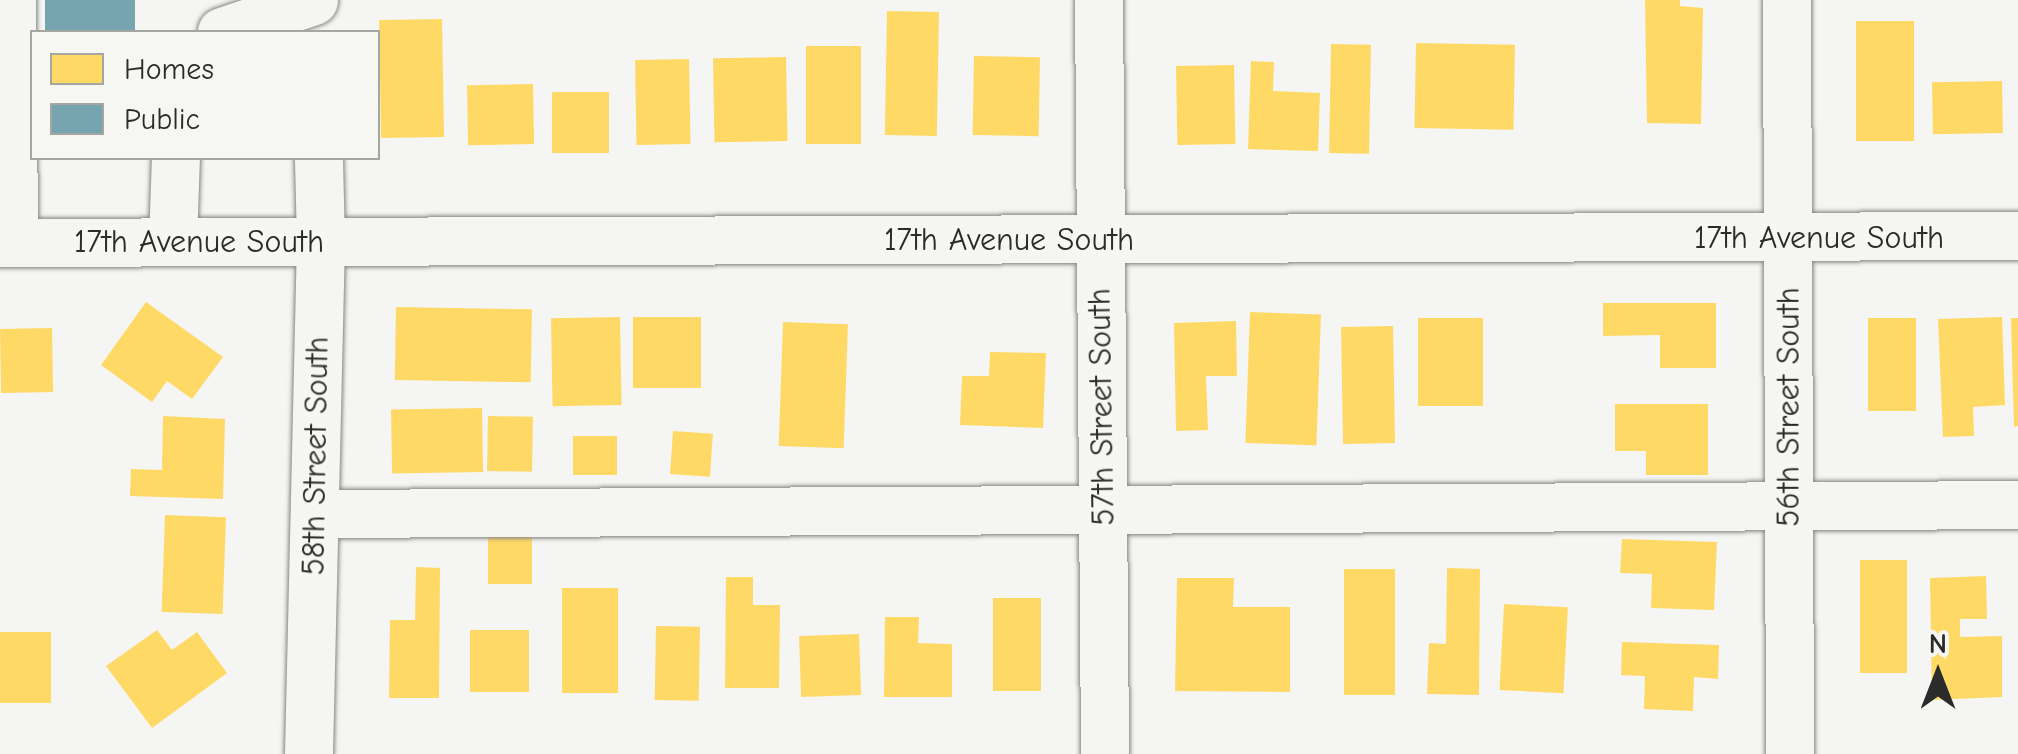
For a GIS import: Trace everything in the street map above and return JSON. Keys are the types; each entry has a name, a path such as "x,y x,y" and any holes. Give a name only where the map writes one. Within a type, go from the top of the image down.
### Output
{"street":[{"path":"7,243 12,0"},
{"path":"228,30 314,0 315,30"},
{"name":"57th Street South","path":"1098,0 1105,754"},
{"name":"56th Street South","path":"1787,0 1790,754"},
{"path":"173,242 176,160"},
{"name":"58th Street South","path":"309,754 322,242 319,160"},
{"name":"17th Avenue South","path":"7,243 2018,236"},
{"path":"314,514 2018,505"}],"building: Homes":[{"path":"1645,0 1680,0 1680,6 1703,8 1701,124 1647,123"},
{"path":"887,11 939,12 937,136 885,135"},
{"path":"442,19 444,137 381,138 379,20"},
{"path":"1856,21 1914,21 1914,141 1856,141"},
{"path":"1416,43 1515,45 1514,130 1415,128"},
{"path":"1331,44 1371,45 1369,154 1329,153"},
{"path":"806,46 861,46 861,144 806,144"},
{"path":"974,56 1040,57 1039,136 973,135"},
{"path":"786,57 787,141 714,142 713,58"},
{"path":"689,59 690,144 636,145 635,60"},
{"path":"1251,61 1274,62 1273,91 1320,93 1318,151 1248,149"},
{"path":"1234,65 1235,144 1177,145 1176,66"},
{"path":"2002,81 2003,133 1933,134 1932,82"},
{"path":"533,84 534,144 468,145 467,85"},
{"path":"552,92 609,92 609,153 552,153"},
{"path":"146,302 223,357 192,399 167,381 152,402 101,365"},
{"path":"1603,303 1716,303 1716,368 1660,368 1660,335 1603,336"},
{"path":"396,307 532,309 531,382 395,380"},
{"path":"1250,312 1321,314 1316,445 1245,443"},
{"path":"620,317 622,405 553,406 551,318"},
{"path":"633,317 701,317 701,388 633,388"},
{"path":"2002,317 2005,405 1973,407 1974,436 1943,437 1938,319"},
{"path":"1418,318 1483,318 1483,406 1418,406"},
{"path":"1868,318 1916,318 1916,411 1868,411"},
{"path":"2011,318 2018,318 2018,426 2014,427"},
{"path":"1236,321 1237,376 1206,376 1208,430 1176,431 1174,323"},
{"path":"783,322 848,324 844,448 779,446"},
{"path":"1393,326 1395,443 1343,444 1341,327"},
{"path":"52,328 53,392 1,393 0,329"},
{"path":"990,352 1046,353 1043,428 960,425 962,376 989,376"},
{"path":"1615,404 1708,404 1708,475 1646,475 1646,451 1615,451"},
{"path":"482,408 483,472 392,474 391,410"},
{"path":"163,416 225,419 223,499 130,496 131,469 162,470"},
{"path":"488,416 533,417 532,472 487,471"},
{"path":"673,431 713,434 710,477 670,474"},
{"path":"573,436 617,436 617,475 573,475"},
{"path":"165,515 226,517 223,614 162,612"},
{"path":"488,537 532,537 532,584 488,584"},
{"path":"1622,539 1717,542 1714,610 1651,608 1652,574 1620,573"},
{"path":"1860,560 1907,560 1907,673 1860,673"},
{"path":"416,567 440,568 439,698 389,698 390,620 415,620"},
{"path":"1447,568 1480,569 1479,695 1427,694 1429,643 1446,644"},
{"path":"1344,569 1395,569 1395,695 1344,695"},
{"path":"1986,576 1987,619 1960,619 1960,637 2002,636 2002,697 1932,700 1930,578"},
{"path":"726,577 753,577 753,605 780,605 779,688 725,688"},
{"path":"1177,578 1234,578 1233,607 1290,607 1290,692 1175,691"},
{"path":"562,588 618,588 618,693 562,693"},
{"path":"993,598 1041,598 1041,691 993,691"},
{"path":"1504,604 1568,607 1563,693 1499,690"},
{"path":"885,617 919,617 918,643 952,644 952,697 884,697"},
{"path":"656,626 700,627 699,701 655,700"},
{"path":"157,630 172,650 197,632 227,673 152,728 106,666"},
{"path":"470,630 529,630 529,692 470,692"},
{"path":"0,632 51,632 51,703 0,703"},
{"path":"859,634 861,695 801,697 799,636"},
{"path":"1622,642 1719,645 1718,679 1694,677 1693,711 1644,709 1645,676 1621,675"}],"building: Public":[{"path":"45,0 135,0 135,30 45,30"}]}
